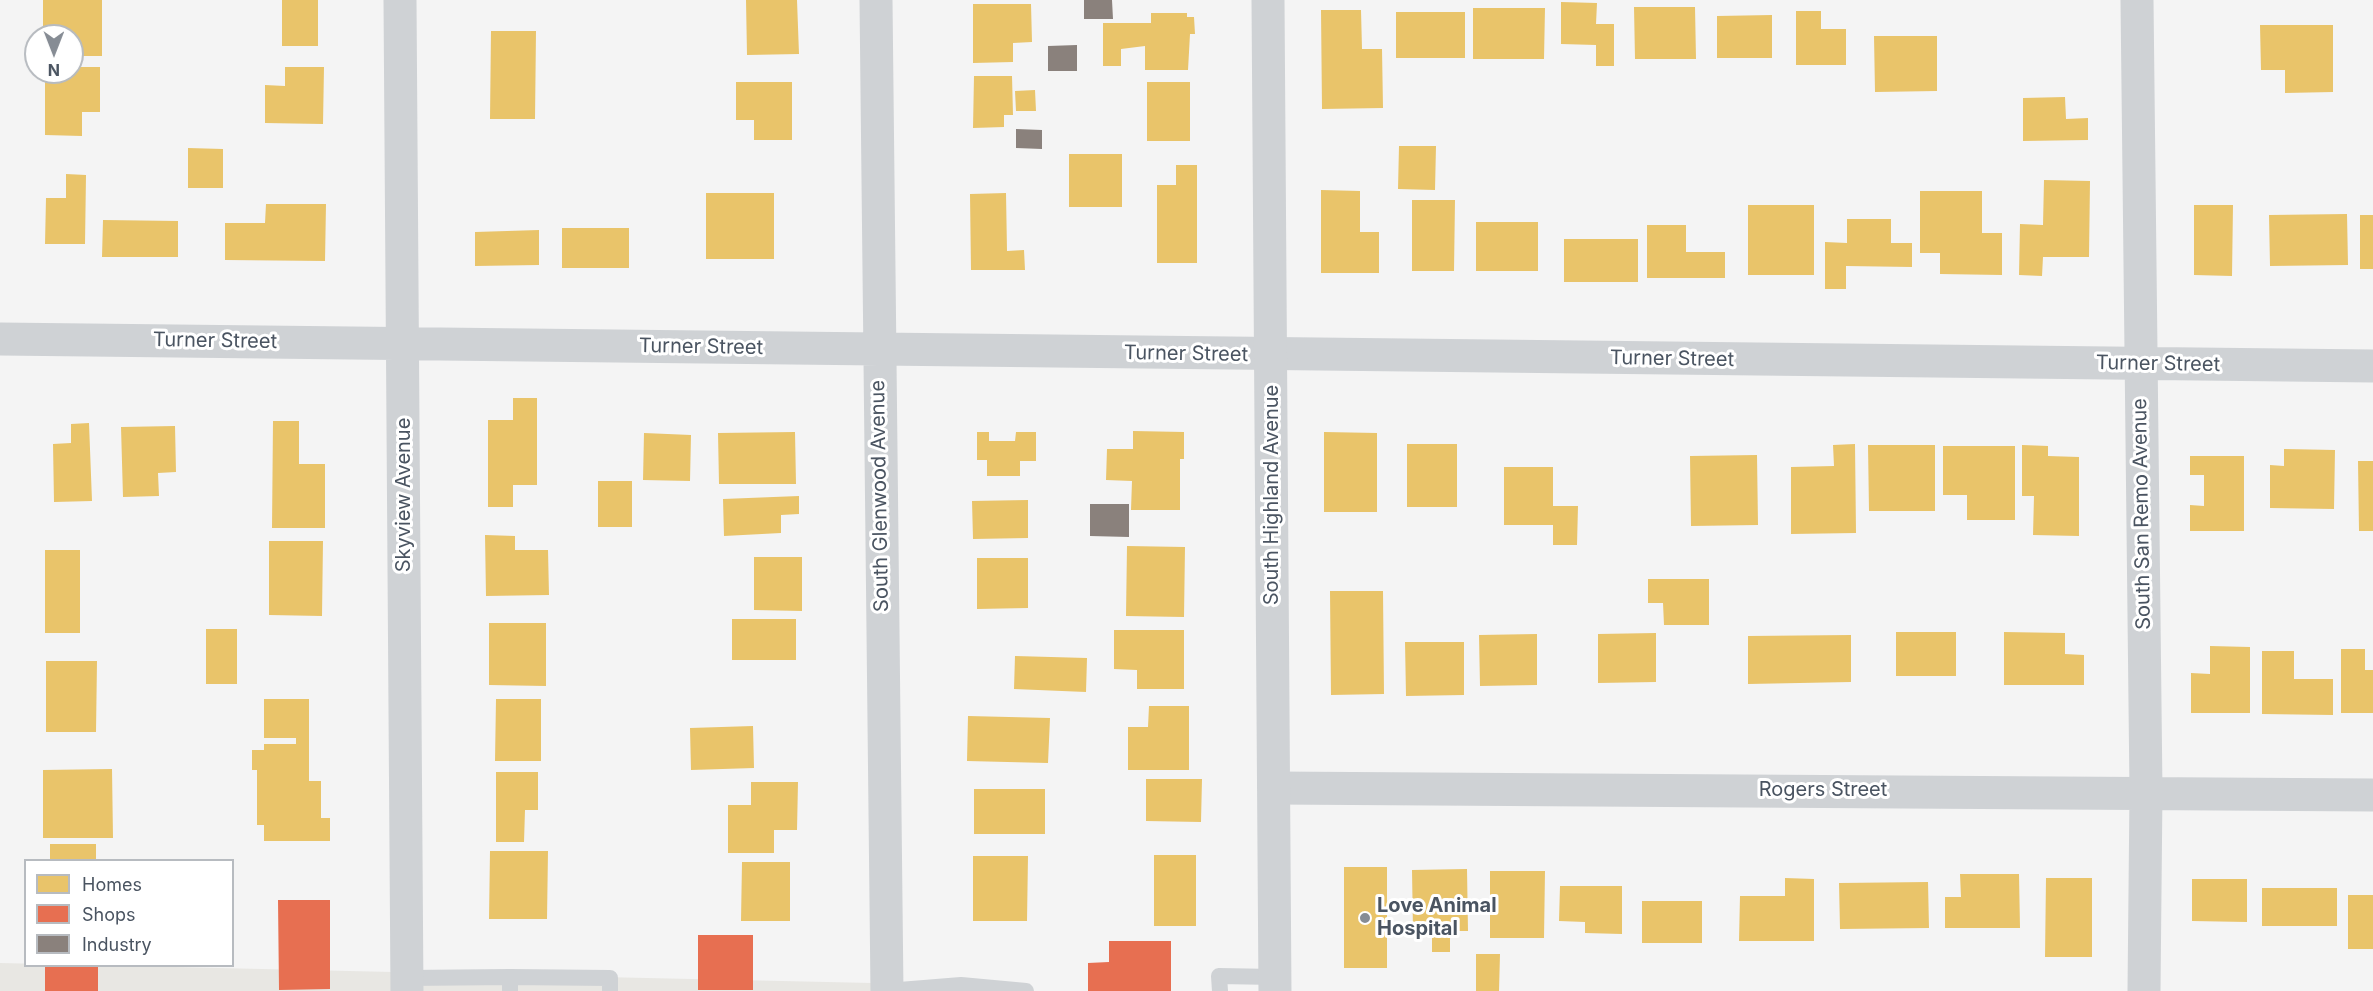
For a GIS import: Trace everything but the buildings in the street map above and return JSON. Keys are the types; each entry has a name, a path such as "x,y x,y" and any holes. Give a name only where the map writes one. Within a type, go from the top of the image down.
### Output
{"street":[{"name":"Skyview Avenue","path":"400,0 407,984"},
{"name":"South Glenwood Avenue","path":"876,0 878,351 887,991"},
{"name":"South Highland Avenue","path":"1268,0 1275,984"},
{"name":"South San Remo Avenue","path":"2137,0 2146,791 2144,991"},
{"name":"Turner Street","path":"0,339 403,342 878,351 2373,366"},
{"name":"Rogers Street","path":"1274,788 2146,791 2373,795"}],"lane":[{"path":"1220,991 1219,976 1275,984"},
{"path":"407,984 510,984 610,978 610,991"},
{"path":"887,991 961,985 1026,991"}],"shaded area":[{"path":"0,963 24,964 24,967 175,967 393,972 393,991 0,991"},
{"path":"422,973 872,983 872,991 422,991"}],"place":[{"name":"Love Animal Hospital","path":"1365,918"}]}
